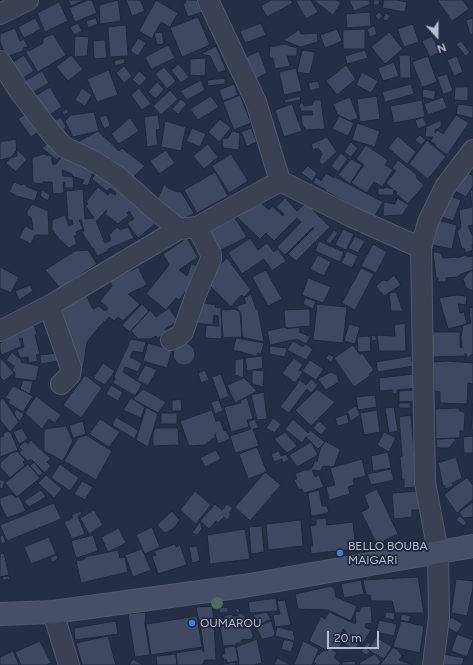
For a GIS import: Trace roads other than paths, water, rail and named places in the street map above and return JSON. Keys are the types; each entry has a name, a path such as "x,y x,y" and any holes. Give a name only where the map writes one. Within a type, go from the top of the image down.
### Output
{"street":[{"path":"0,14 28,0"},
{"path":"208,0 256,102 280,181 350,216 421,248"},
{"path":"0,61 18,89 52,134 64,147 92,160 117,176 153,208 188,228 210,254 211,259 196,294 183,332 171,340"},
{"path":"433,665 439,617 438,552 425,482 421,248 428,222 446,187 473,150"},
{"path":"0,331 49,306 188,228 280,181"},
{"path":"49,306 71,368 70,375 62,384"},
{"path":"1,615 53,612 244,586 473,546"},
{"path":"53,612 69,665"}],"place":[{"name":"BELLO BOUBA MAIGARI","path":"340,553"},
{"name":"OUMAROU","path":"192,623"}]}
